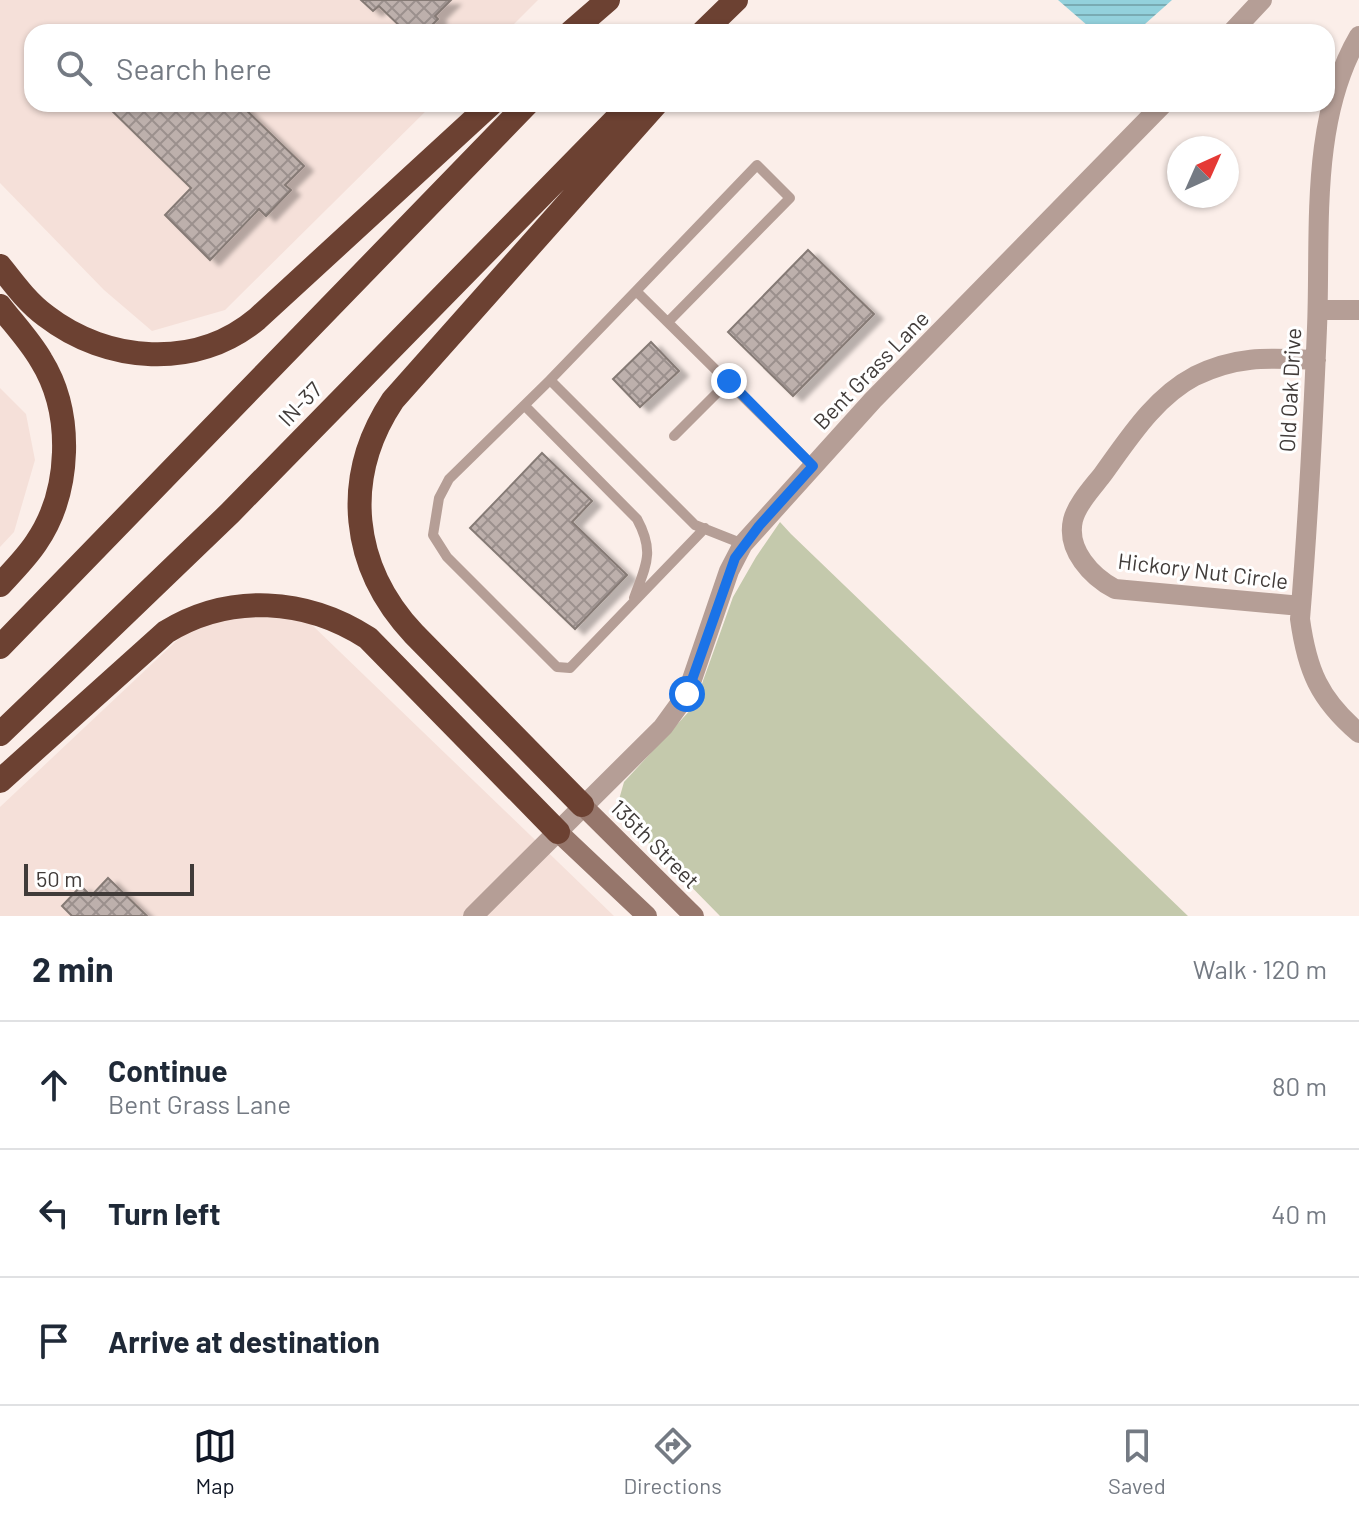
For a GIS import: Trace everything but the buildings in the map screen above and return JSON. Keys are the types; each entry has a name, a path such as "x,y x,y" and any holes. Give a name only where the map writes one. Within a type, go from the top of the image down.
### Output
{"highway":[{"path":"580,24 608,0"},
{"path":"604,24 625,0"},
{"path":"711,24 733,2"},
{"path":"717,24 733,2"},
{"path":"0,266 46,316 77,334 113,349 157,355 197,350 232,338 257,319 482,112"},
{"name":"IN-37","path":"0,647 519,112"},
{"name":"IN-37","path":"0,734 230,513 623,112"},
{"path":"582,805 389,605 365,549 359,520 360,502 370,443 393,400 649,112"},
{"path":"0,306 41,359 58,395 64,433 60,482 47,523 35,544 0,585"},
{"path":"0,781 166,632 195,617 224,608 288,606 337,620 368,638 558,832"}],"street":[{"path":"1240,24 1262,0"},
{"name":"Old Oak Drive","path":"1335,97 1359,36"},
{"name":"Bent Grass Lane","path":"473,916 663,727 681,705 729,571 743,544 873,400 1155,112"},
{"name":"Old Oak Drive","path":"1332,112 1321,168 1316,360 1301,606 1305,652 1320,691 1337,713 1359,733"},
{"path":"1318,310 1359,310"},
{"name":"Hickory Nut Circle","path":"1301,606 1115,589 1098,580 1087,569 1074,538 1073,521 1086,496 1138,425 1166,395 1223,365 1255,357 1316,360"},
{"name":"135th Street","path":"582,805 694,916"},
{"path":"558,832 647,916"}],"lane":[{"path":"669,321 790,198 757,165 525,406 449,479 439,498 433,535 447,557 557,667 570,668 705,528"},
{"path":"636,291 813,466"},
{"path":"550,380 695,525 743,544"},
{"path":"674,436 729,381"},
{"path":"525,406 637,519 647,537 648,560 632,603"}],"shaded area":[{"path":"0,0 538,0 514,24 24,24 24,112 425,112 225,310 152,331 104,290 0,183"},
{"path":"0,388 26,414 35,460 14,532 0,547"},
{"path":"263,613 311,624 614,916 0,916 0,807 189,629 212,617"}],"green space":[{"path":"780,522 1188,916 720,916 616,810 624,782 694,706 733,597"}],"water":[{"path":"1058,0 1172,0 1145,24 1086,24"}],"route":[{"path":"687,694 735,558 743,544 813,466 729,381"}]}
